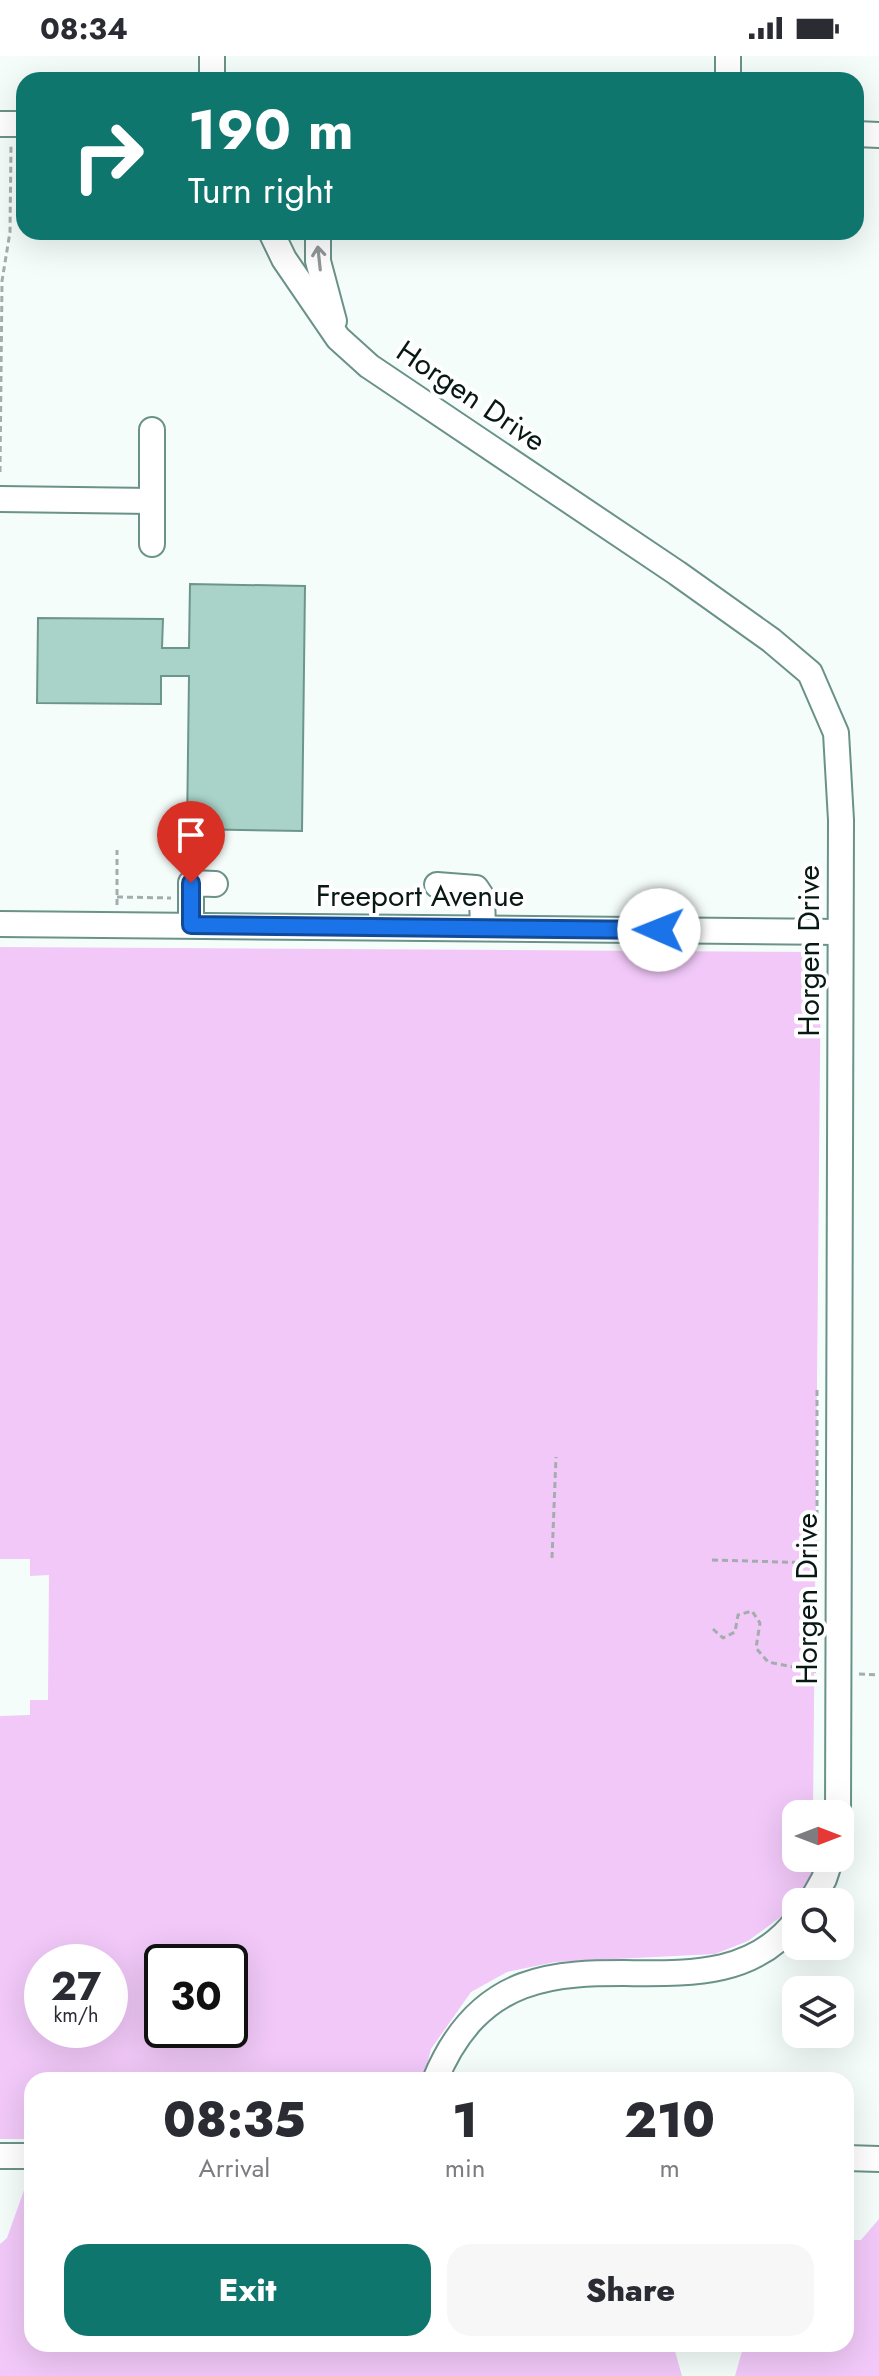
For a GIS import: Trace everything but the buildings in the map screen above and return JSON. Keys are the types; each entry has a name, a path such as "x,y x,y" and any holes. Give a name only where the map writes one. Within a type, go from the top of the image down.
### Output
{"street":[{"name":"Horgen Drive","path":"275,240 284,259 338,338 369,366 677,573 771,640 810,673 836,733 841,820 838,1800"},
{"path":"318,240 318,261 338,338"},
{"path":"152,430 152,544"},
{"path":"0,499 152,501"},
{"path":"191,925 191,883 215,884"},
{"path":"437,885 476,888 482,897 483,928"},
{"name":"Freeport Avenue","path":"0,924 840,932"},
{"path":"439,2072 454,2039 486,2006 546,1977 576,1973 695,1973 748,1958 782,1935"},
{"path":"0,2156 24,2156"},
{"path":"854,2158 879,2159"}],"path":[{"path":"0,472 2,281 10,232 12,130"},
{"path":"117,850 117,925"},
{"path":"117,897 182,898"},
{"path":"552,1558 556,1457"},
{"path":"712,1560 817,1563"},
{"path":"713,1629 723,1638 735,1632 738,1615 752,1611 760,1623 756,1648 768,1662 817,1672"}],"shaded area":[{"path":"0,947 821,952 813,1800 782,1800 782,1872 812,1872 803,1888 782,1888 782,1916 748,1941 715,1954 555,1962 507,1972 471,1992 431,2049 425,2072 24,2072 24,2139 0,2139 0,1716 30,1715 30,1700 48,1700 49,1575 30,1576 30,1559 0,1559"},
{"path":"24,2190 24,2352 675,2352 682,2376 0,2376 0,2244 7,2238"},
{"path":"879,2219 879,2376 735,2376 742,2352 854,2352 854,2240 861,2240"}],"route":[{"path":"191,883 191,925 659,930"}]}
